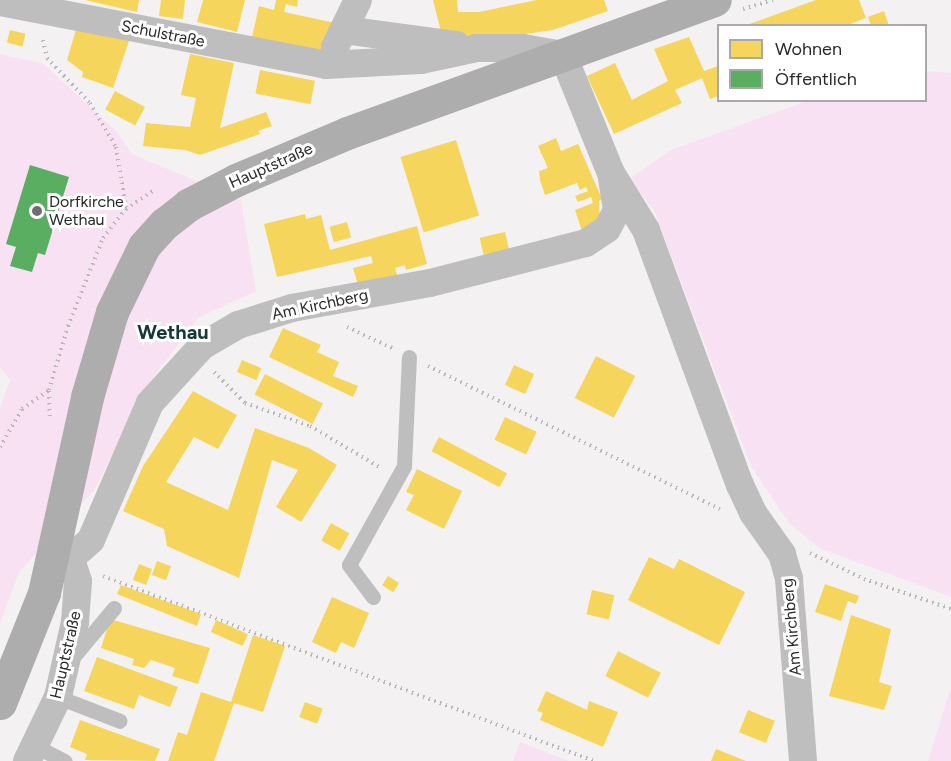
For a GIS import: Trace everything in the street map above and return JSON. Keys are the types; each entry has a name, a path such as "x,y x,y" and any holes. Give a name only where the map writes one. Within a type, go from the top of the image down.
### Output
{"main road":[{"name":"Hauptstraße","path":"0,703 26,644 55,553 97,355 126,278 144,246 164,224 188,206 247,175 347,133 563,55 700,2"}],"street":[{"path":"326,65 358,0"},
{"name":"Schulstraße","path":"0,2 326,65 421,60 477,48 523,48 563,55"},
{"path":"344,30 477,48"},
{"name":"Am Kirchberg","path":"563,55 611,173 646,230 740,485 753,513 782,554 789,579 803,761"},
{"name":"Am Kirchberg","path":"55,553 81,549 91,540 150,403 202,346 238,325 292,308 430,283 586,243 607,229 617,210 611,173"},
{"name":"Hauptstraße","path":"32,754 58,697 67,664 78,581 73,566 55,553"}],"lane":[{"path":"374,597 349,565 404,466 409,357"},
{"path":"67,664 114,608"},
{"path":"58,697 120,721"},
{"path":"32,754 65,761"}],"path":[{"path":"36,10 47,58 90,103 116,147 126,208"},
{"path":"344,326 730,514"},
{"path":"202,346 215,375 245,403 310,426 397,478"},
{"path":"49,390 50,423"},
{"path":"770,534 864,579 951,609"},
{"path":"124,582 594,761"}],"shaded area":[{"path":"0,54 44,64 117,132 132,154 241,200 256,291 198,318 151,380 94,490 19,572 0,624 0,408 10,380 0,367"},
{"path":"927,71 951,73 951,597 819,548 789,523 751,466 654,210 629,179 671,150 804,102 927,102"},
{"path":"951,687 951,761 928,761"},
{"path":"520,742 569,761 513,761"}],"building: Wohnen":[{"path":"85,0 139,0 137,12"},
{"path":"161,0 185,0 183,19 159,16"},
{"path":"203,0 245,0 237,32 197,22"},
{"path":"276,0 298,0 297,7 286,4 284,12 340,24 326,54 252,37 259,6 274,10"},
{"path":"433,0 457,0 458,12 479,12 536,0 604,0 608,11 553,30 497,38 441,32"},
{"path":"816,0 859,0 866,18 850,24 750,24"},
{"path":"884,11 888,24 870,24 868,17"},
{"path":"77,26 129,41 113,88 82,77 83,72 67,60"},
{"path":"10,30 26,34 22,46 7,43"},
{"path":"689,37 704,71 717,66 717,96 710,99 702,78 675,90 682,103 614,134 587,76 615,63 632,100 668,81 654,49"},
{"path":"190,54 234,63 220,128 266,112 272,126 258,131 260,134 200,155 185,150 143,146 146,123 190,127 196,98 181,95"},
{"path":"260,70 315,81 310,104 255,94"},
{"path":"115,91 145,107 135,126 105,110"},
{"path":"556,138 561,151 578,144 602,199 599,201 600,223 582,231 575,210 593,203 591,197 578,202 575,196 588,191 586,187 580,190 577,183 545,195 540,180 539,171 548,168 538,146"},
{"path":"456,140 479,216 424,233 401,157"},
{"path":"305,214 306,219 321,215 330,250 417,226 427,264 406,270 405,265 395,268 398,278 359,288 353,268 373,263 371,256 277,277 264,224"},
{"path":"347,222 351,237 334,242 330,227"},
{"path":"505,232 510,253 485,259 480,238"},
{"path":"283,328 321,345 317,352 339,362 333,376 358,386 353,397 269,357"},
{"path":"596,356 635,376 614,418 575,398"},
{"path":"242,360 261,368 256,380 237,372"},
{"path":"514,365 534,374 525,394 505,385"},
{"path":"265,374 323,404 312,424 255,394"},
{"path":"193,391 237,415 218,449 194,437 166,482 228,510 255,428 309,448 337,465 301,522 276,507 298,470 272,460 239,578 167,546 164,529 123,511 143,466"},
{"path":"505,417 537,432 526,454 494,440"},
{"path":"439,437 507,473 499,487 431,451"},
{"path":"417,469 462,491 444,529 406,510 414,495 406,492"},
{"path":"331,523 349,533 340,551 321,540"},
{"path":"649,557 674,569 679,559 745,592 719,645 628,600"},
{"path":"157,561 171,566 166,580 152,575"},
{"path":"139,564 152,569 146,585 133,580"},
{"path":"388,576 399,583 393,592 382,585"},
{"path":"825,584 859,596 856,604 848,601 841,621 815,612"},
{"path":"121,585 201,614 197,626 117,594"},
{"path":"592,590 614,595 609,620 586,614"},
{"path":"332,597 369,613 354,648 341,642 336,653 312,642"},
{"path":"851,615 891,629 879,682 892,686 884,710 829,696"},
{"path":"110,619 210,648 198,684 172,676 175,668 151,660 144,668 132,665 134,659 101,648"},
{"path":"216,620 248,634 243,646 211,632"},
{"path":"253,635 285,646 263,712 234,703 214,761 168,761 178,732 187,735 201,692 231,702"},
{"path":"618,651 661,673 648,698 605,676"},
{"path":"97,657 178,687 170,707 139,695 134,709 84,691"},
{"path":"546,691 587,710 589,701 618,712 603,747 540,720 543,713 537,711"},
{"path":"305,702 323,709 317,724 299,717"},
{"path":"748,710 775,721 766,743 739,732"},
{"path":"80,720 160,749 155,761 85,760 87,754 70,747"},
{"path":"716,749 746,761 711,761"}],"building: Öffentlich":[{"name":"Dorfkirche Wethau","path":"30,165 69,177 45,255 38,253 32,272 10,266 16,247 6,244"}],"place":[{"name":"Dorfkirche Wethau","path":"37,211"}],"district":[{"name":"Wethau","path":"173,332"}]}
